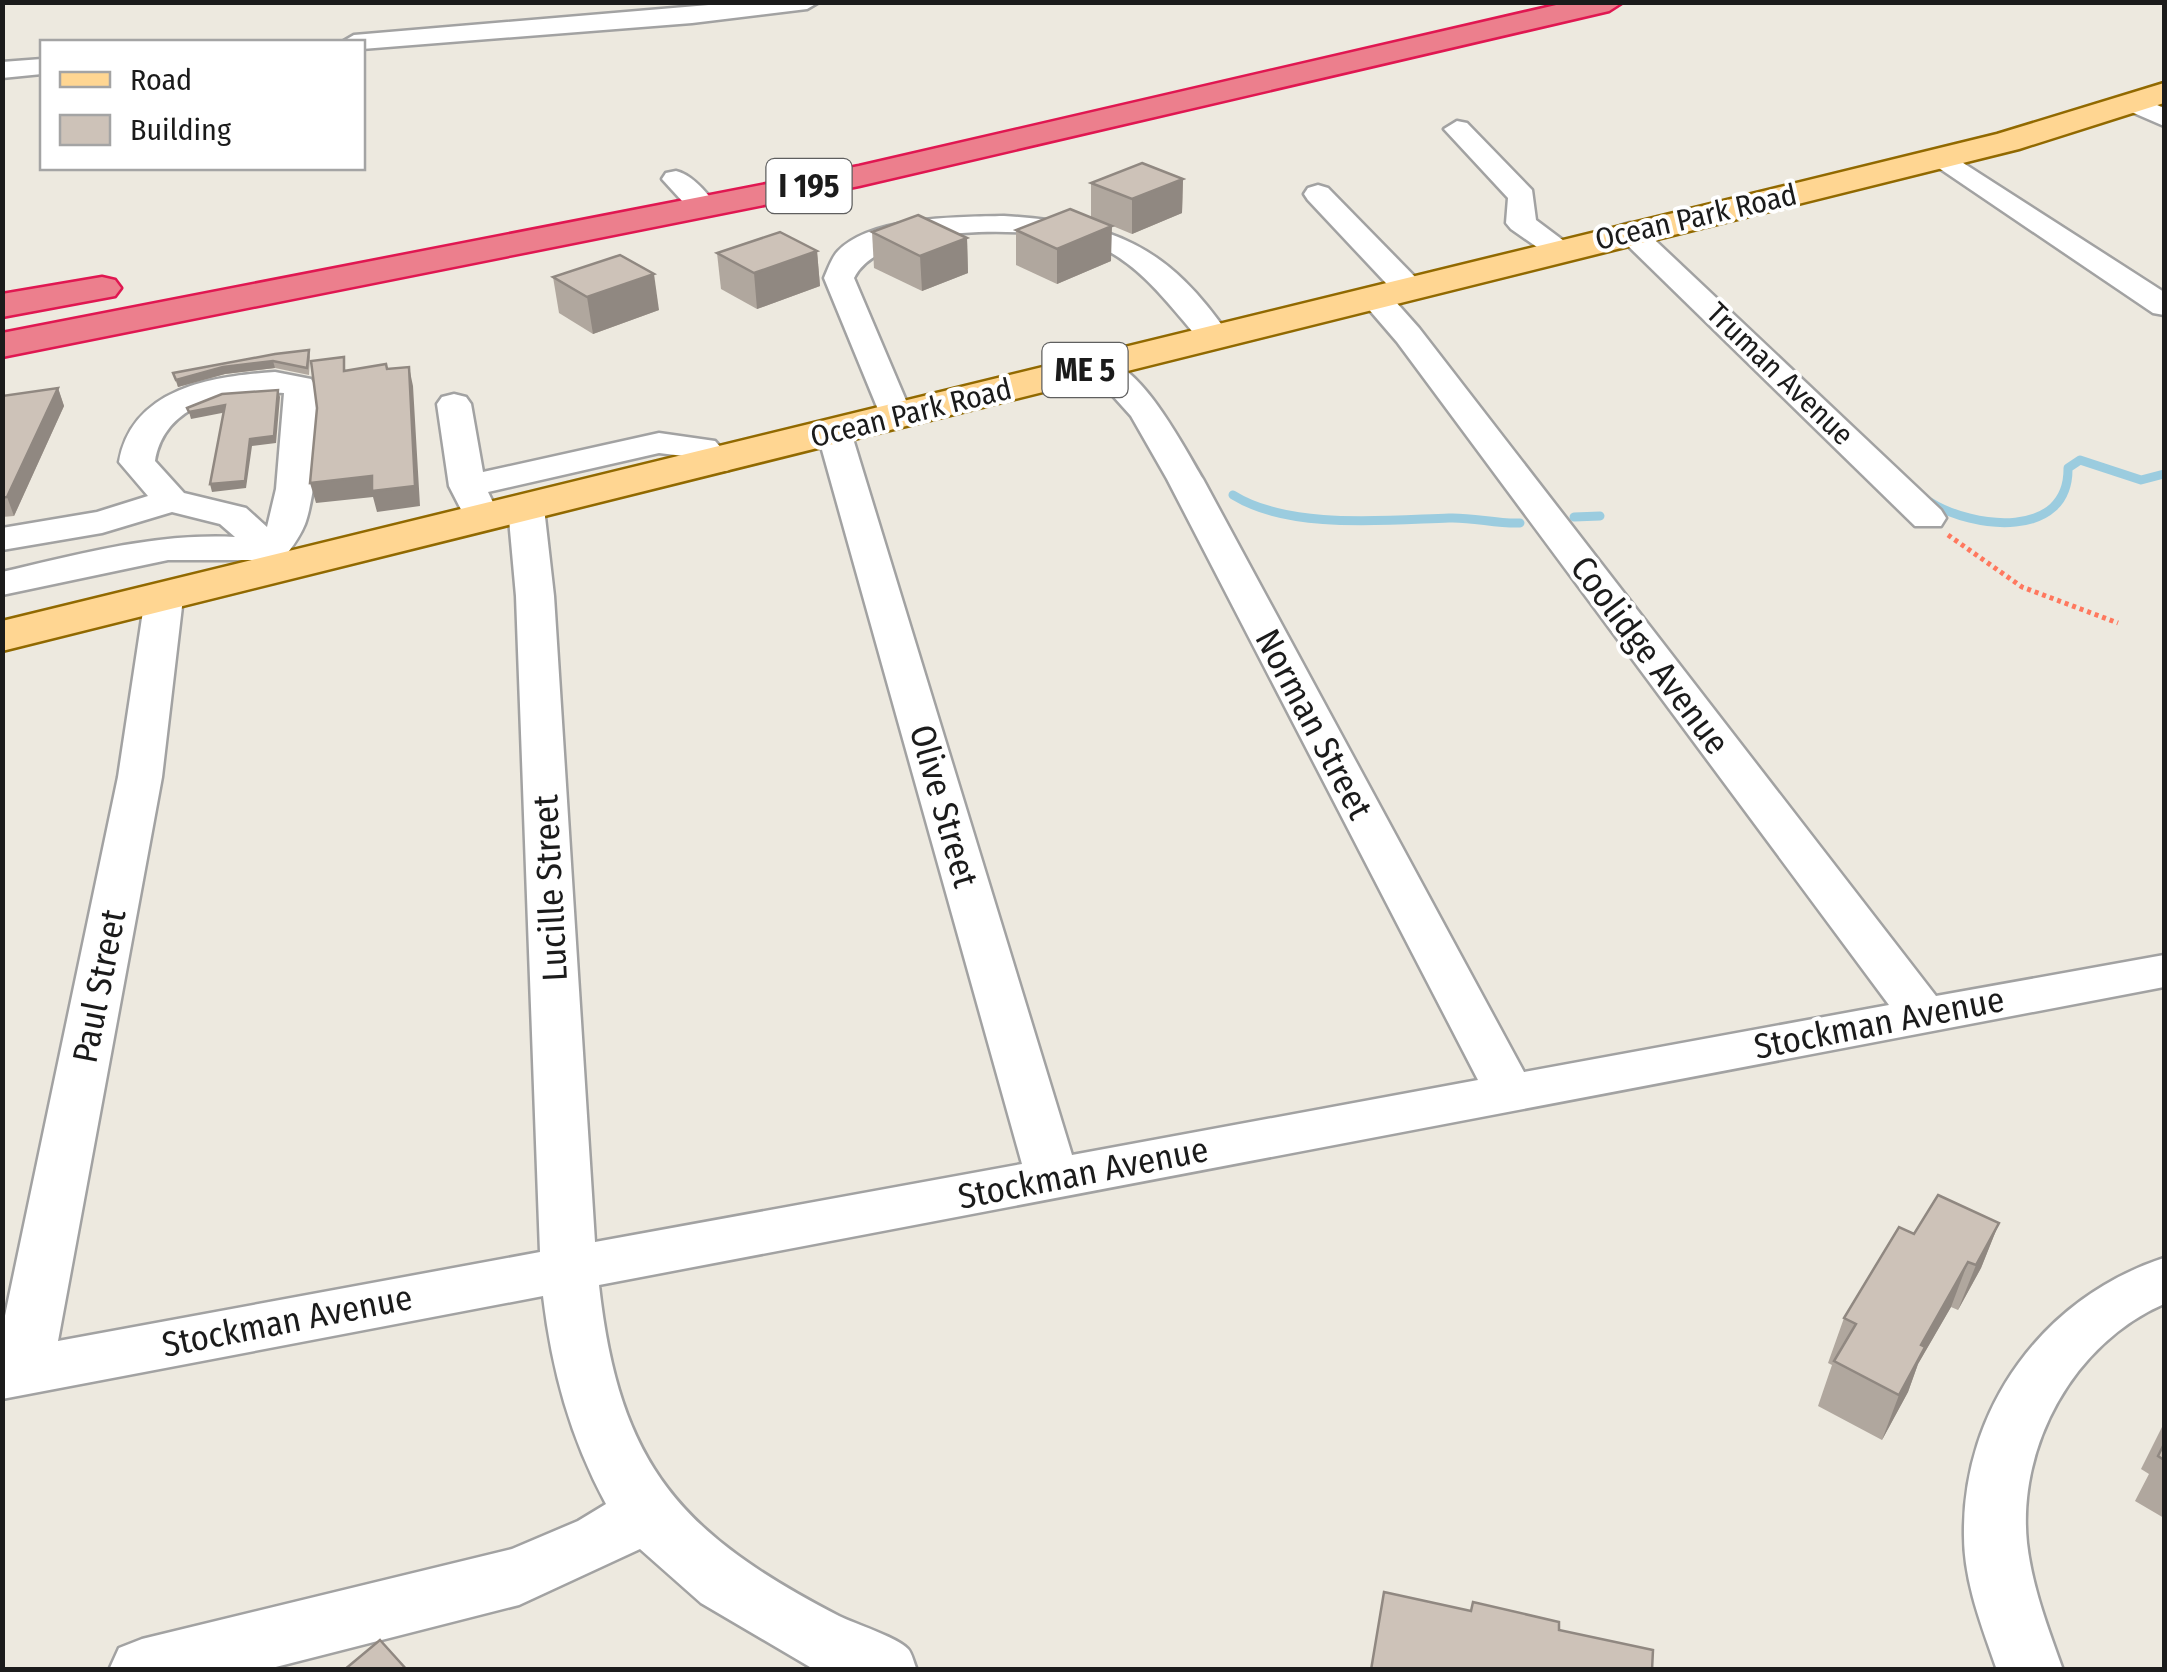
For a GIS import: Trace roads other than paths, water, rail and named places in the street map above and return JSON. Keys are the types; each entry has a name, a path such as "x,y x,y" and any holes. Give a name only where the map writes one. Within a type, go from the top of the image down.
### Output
{"highway":[{"name":"I 195","path":"542,205 1130,86 1486,2"},
{"name":"I 195","path":"2,346 704,208 1124,118 1610,2"},
{"path":"2,294 138,281 2,306"}],"main road":[{"name":"Ocean Park Road","path":"2,636 164,598 267,560 492,505 716,462 1630,232 2155,105"}],"street":[{"path":"365,41 692,16 807,2"},
{"path":"2,70 40,67"},
{"path":"1456,130 1522,196 1522,223 1561,250"},
{"path":"1943,158 2164,306"},
{"path":"676,179 704,208"},
{"name":"Coolidge Avenue","path":"1318,194 1393,294 1408,335 1922,1013"},
{"path":"896,417 840,278 843,260 850,253 898,234 954,226 1012,225 1095,235 1139,258 1215,338"},
{"name":"Truman Avenue","path":"1630,232 1928,518"},
{"name":"Norman Street","path":"1102,366 1145,411 1178,467 1510,1093"},
{"path":"172,501 137,462 137,451 161,413 194,396 292,381 300,386 303,399 290,507 281,538 267,560"},
{"name":"Lucille Street","path":"454,404 492,505 535,596 569,1267 574,1326 591,1400 617,1464 645,1512 724,1580 773,1612 884,1670"},
{"name":"Olive Street","path":"834,432 1053,1179"},
{"path":"492,505 659,442 703,448 716,462"},
{"path":"2,539 102,522 172,501 233,516 267,560"},
{"path":"2,584 113,558 177,548 267,560"},
{"name":"Paul Street","path":"13,1374 140,776 164,598"},
{"name":"Stockman Avenue","path":"13,1374 1922,1013 2164,971"},
{"path":"2030,1670 2001,1581 1994,1534 2001,1466 2014,1426 2081,1325 2114,1303 2164,1280"},
{"path":"142,1670 518,1576 600,1541 645,1512"}],"waterway":[{"path":"1930,502 1970,518 2016,522 2036,518 2053,507 2064,491 2068,468 2080,460 2141,480 2164,474"},
{"path":"1233,495 1282,514 1309,518 1458,518 1520,523"},
{"path":"1574,517 1600,516"}]}
